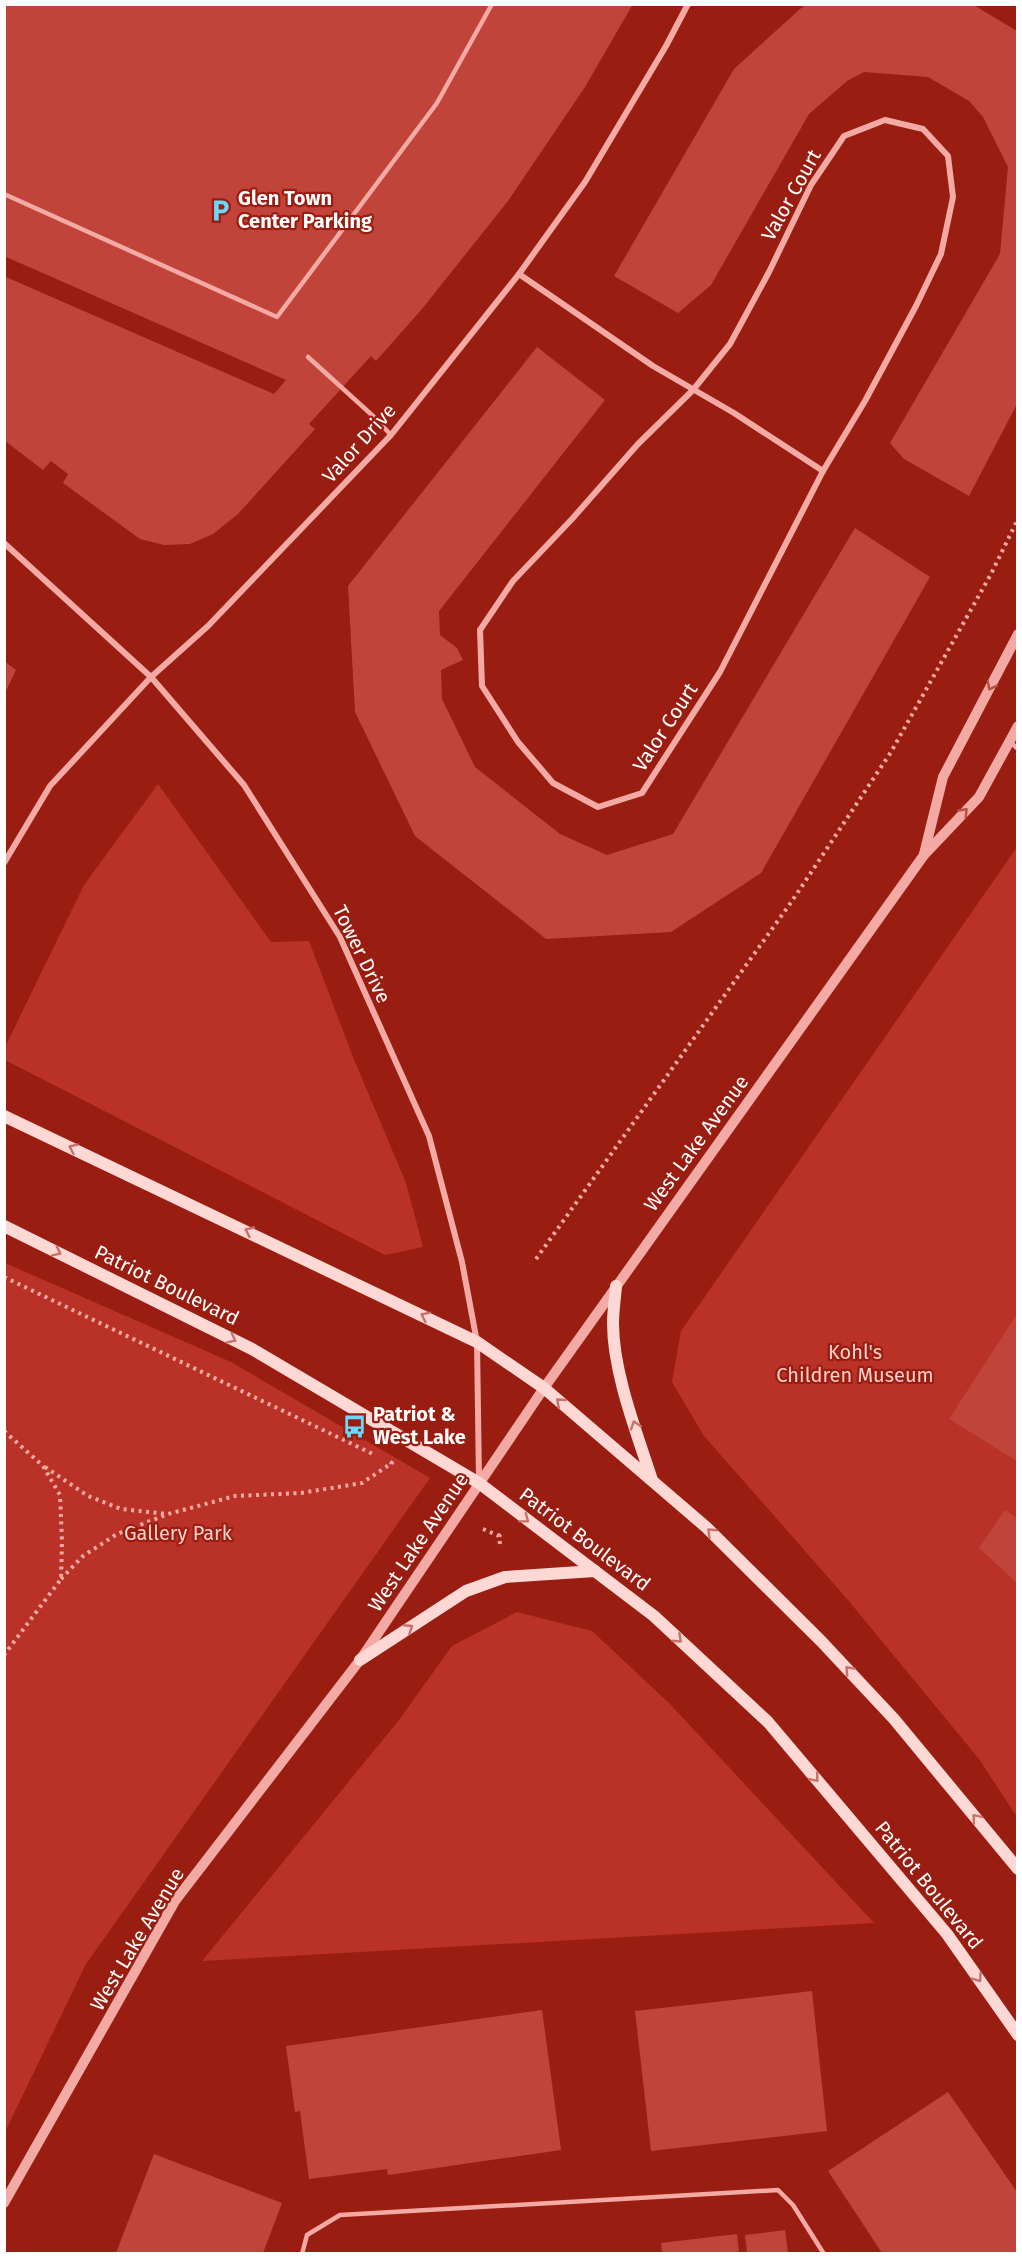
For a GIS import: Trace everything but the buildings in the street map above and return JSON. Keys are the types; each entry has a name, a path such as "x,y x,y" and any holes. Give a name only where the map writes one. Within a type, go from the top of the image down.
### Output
{"main road":[{"path":"4,1116 477,1342 544,1388 714,1535 821,1641 894,1719 1017,1869"},
{"name":"Patriot Boulevard","path":"4,1226 252,1349 479,1483 654,1616 768,1722 947,1934 1017,2035"},
{"path":"616,1286 613,1325 618,1362 652,1481"},
{"path":"360,1660 466,1592 505,1577 595,1571"}],"street":[{"name":"Valor Drive","path":"4,863 50,786 152,677 208,626 391,435 519,274 585,182 666,46 688,4"},
{"name":"Valor Court","path":"885,120 923,129 948,156 953,196 941,254 865,401 823,471 720,672 642,793 598,807 553,783 518,742 482,686 480,630 513,581 638,444 693,390 730,344 769,272 811,185 844,136 885,120"},
{"path":"519,274 654,366 823,471"},
{"name":"Tower Drive","path":"4,543 152,677 244,785 339,937 429,1136 462,1262 477,1342 479,1483"},
{"name":"West Lake Avenue","path":"924,855 943,777 1017,634"},
{"name":"West Lake Avenue","path":"4,2204 175,1902 360,1660 544,1388 924,855 979,797 1017,726"}],"lane":[{"path":"4,194 277,317 438,103 492,4"},
{"path":"308,357 391,435"},
{"path":"1010,741 1017,749"},
{"path":"302,2253 307,2235 340,2215 778,2190 793,2205 824,2253"}],"path":[{"path":"536,1259 792,902 891,752 991,574 1017,519"},
{"path":"4,1277 392,1463 362,1483 301,1493 235,1496 168,1514 117,1534 83,1556 61,1579 4,1655"},
{"path":"4,1431 43,1466 88,1496 122,1509 168,1514"},
{"path":"43,1466 60,1495 61,1579"},
{"path":"483,1529 500,1536"}],"green space":[{"path":"158,784 271,942 309,941 353,1057 406,1183 423,1247 385,1255 5,1060 5,1047 84,885"},
{"name":"Kohl's Children Museum","path":"1017,847 1017,1817 979,1759 848,1600 704,1436 672,1382 681,1331"},
{"name":"Gallery Park","path":"5,1263 231,1362 430,1478 86,1964 5,2132"},
{"path":"517,1612 592,1631 670,1704 874,1923 202,1961 399,1720 452,1646"}],"place":[{"name":"Glen Town Center Parking","path":"220,210"},
{"name":"Patriot & West Lake","path":"355,1426"}]}
